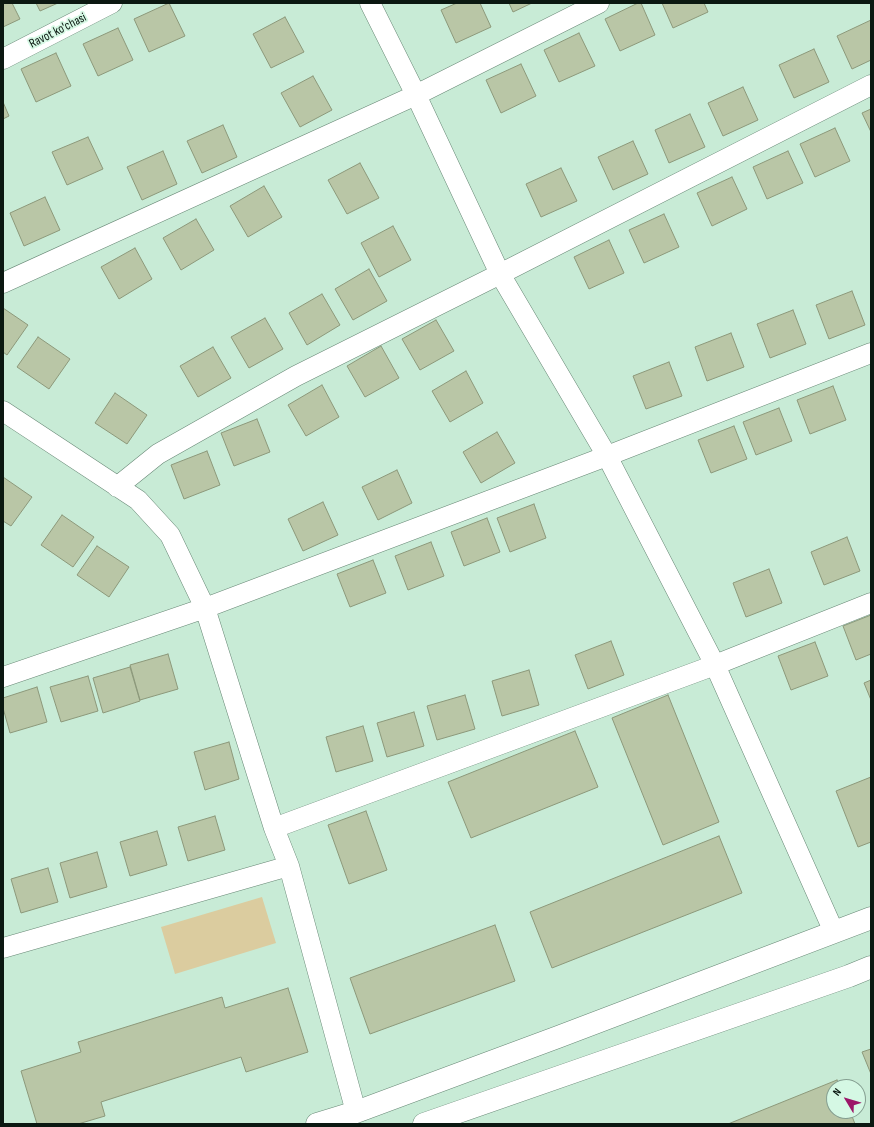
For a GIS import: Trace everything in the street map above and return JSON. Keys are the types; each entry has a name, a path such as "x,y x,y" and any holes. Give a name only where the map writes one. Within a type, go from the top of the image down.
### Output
{"main road":[{"path":"318,1124 356,1112 558,1037 871,918"},
{"path":"424,1124 871,967"}],"street":[{"name":"Ravot ko'chasi","path":"3,59 112,3"},
{"path":"370,3 416,95 500,274 607,456 715,666 834,932"},
{"path":"3,283 416,95 599,3"},
{"path":"117,487 158,454 296,376 500,274 871,84"},
{"path":"3,677 205,608 607,456 871,353"},
{"path":"3,412 138,500 170,535 205,608 274,828 289,866 356,1112"},
{"path":"274,828 715,666 871,603"},
{"path":"3,948 289,866"}],"shaded area":[{"path":"262,897 276,943 175,974 161,927"}],"building":[{"path":"3,3 12,3 20,19 3,27"},
{"path":"36,3 58,3 40,11"},
{"path":"169,3 185,36 149,52 134,19"},
{"path":"457,3 480,3 491,27 456,43 441,10"},
{"path":"509,3 532,3 513,12"},
{"path":"638,3 641,3 655,35 620,51 605,19"},
{"path":"662,3 704,3 708,12 673,28"},
{"path":"285,17 304,52 271,68 253,34"},
{"path":"871,20 871,60 852,69 837,36"},
{"path":"118,28 133,60 98,76 83,44"},
{"path":"579,33 595,66 559,82 544,50"},
{"path":"814,49 829,82 794,98 779,65"},
{"path":"56,53 71,86 36,102 21,69"},
{"path":"521,64 536,96 501,113 486,80"},
{"path":"313,76 332,110 300,127 281,93"},
{"path":"743,87 758,120 723,136 708,103"},
{"path":"3,102 9,116 3,119"},
{"path":"871,109 871,132 862,113"},
{"path":"690,114 705,147 669,163 655,130"},
{"path":"223,125 237,157 202,173 187,141"},
{"path":"835,128 850,161 815,177 800,144"},
{"path":"88,137 103,169 67,185 52,152"},
{"path":"633,141 648,174 613,190 598,157"},
{"path":"163,151 177,184 142,200 127,167"},
{"path":"788,151 803,183 767,199 753,167"},
{"path":"360,163 379,198 347,214 328,180"},
{"path":"561,168 577,201 541,217 526,184"},
{"path":"732,177 747,209 712,226 697,193"},
{"path":"264,186 282,217 248,237 230,206"},
{"path":"45,197 60,230 24,246 10,213"},
{"path":"664,214 679,247 644,263 629,230"},
{"path":"196,219 214,250 181,270 163,238"},
{"path":"393,226 411,260 379,277 361,243"},
{"path":"609,240 624,273 589,289 574,257"},
{"path":"135,248 152,279 119,299 101,267"},
{"path":"369,269 387,301 353,320 335,289"},
{"path":"852,291 865,325 829,339 816,305"},
{"path":"322,294 340,325 307,345 289,313"},
{"path":"3,308 28,325 7,355 3,352"},
{"path":"793,310 806,344 770,358 757,324"},
{"path":"265,318 283,349 249,368 231,337"},
{"path":"436,320 454,351 420,370 402,339"},
{"path":"731,333 744,367 707,381 695,347"},
{"path":"38,337 70,359 49,389 17,367"},
{"path":"381,346 399,378 365,397 347,366"},
{"path":"213,347 231,378 198,397 180,366"},
{"path":"669,362 682,396 646,409 633,376"},
{"path":"466,371 483,403 450,422 432,391"},
{"path":"322,385 339,417 306,436 288,405"},
{"path":"833,386 846,420 810,434 797,400"},
{"path":"115,393 147,415 127,444 95,423"},
{"path":"779,408 792,441 756,455 743,422"},
{"path":"257,419 270,452 234,466 221,433"},
{"path":"734,426 747,459 711,473 698,440"},
{"path":"497,432 515,463 481,483 463,452"},
{"path":"207,451 220,485 184,499 171,465"},
{"path":"397,470 412,503 378,520 362,487"},
{"path":"3,477 32,497 11,526 3,521"},
{"path":"323,502 338,535 303,551 288,519"},
{"path":"534,504 546,538 510,552 497,518"},
{"path":"62,515 94,537 73,567 41,545"},
{"path":"487,518 500,552 464,566 451,532"},
{"path":"847,537 860,571 824,585 811,552"},
{"path":"431,542 444,576 408,590 395,556"},
{"path":"97,546 129,567 109,597 77,575"},
{"path":"373,560 386,593 350,607 337,574"},
{"path":"769,569 782,603 746,617 733,583"},
{"path":"871,615 871,654 856,660 843,626"},
{"path":"611,641 624,675 588,689 575,655"},
{"path":"815,642 828,676 791,690 778,656"},
{"path":"168,654 178,689 140,700 130,665"},
{"path":"130,667 140,701 103,713 93,678"},
{"path":"529,670 539,705 502,716 492,681"},
{"path":"88,676 98,711 61,722 50,687"},
{"path":"871,680 871,700 864,683"},
{"path":"37,687 47,722 10,733 3,708 3,698"},
{"path":"465,695 475,729 437,740 427,706"},
{"path":"668,695 719,822 663,845 612,718"},
{"path":"414,712 424,746 387,757 377,723"},
{"path":"363,726 373,761 336,772 326,737"},
{"path":"575,731 598,787 471,838 448,782"},
{"path":"229,742 239,779 205,790 194,752"},
{"path":"871,777 871,842 858,847 836,791"},
{"path":"366,811 387,870 349,884 328,825"},
{"path":"215,816 225,850 188,861 178,827"},
{"path":"157,831 167,865 130,876 120,842"},
{"path":"719,836 742,893 552,968 530,912"},
{"path":"97,852 107,887 70,898 60,863"},
{"path":"48,868 58,902 21,913 11,879"},
{"path":"495,925 515,981 370,1034 350,978"},
{"path":"288,988 308,1052 246,1072 241,1057 101,1102 105,1116 78,1124 37,1124 21,1071 81,1052 78,1042 222,997 225,1008"},
{"path":"871,1049 871,1074 862,1052"},
{"path":"826,1084 826,1119 853,1119 855,1124 728,1124"}]}
